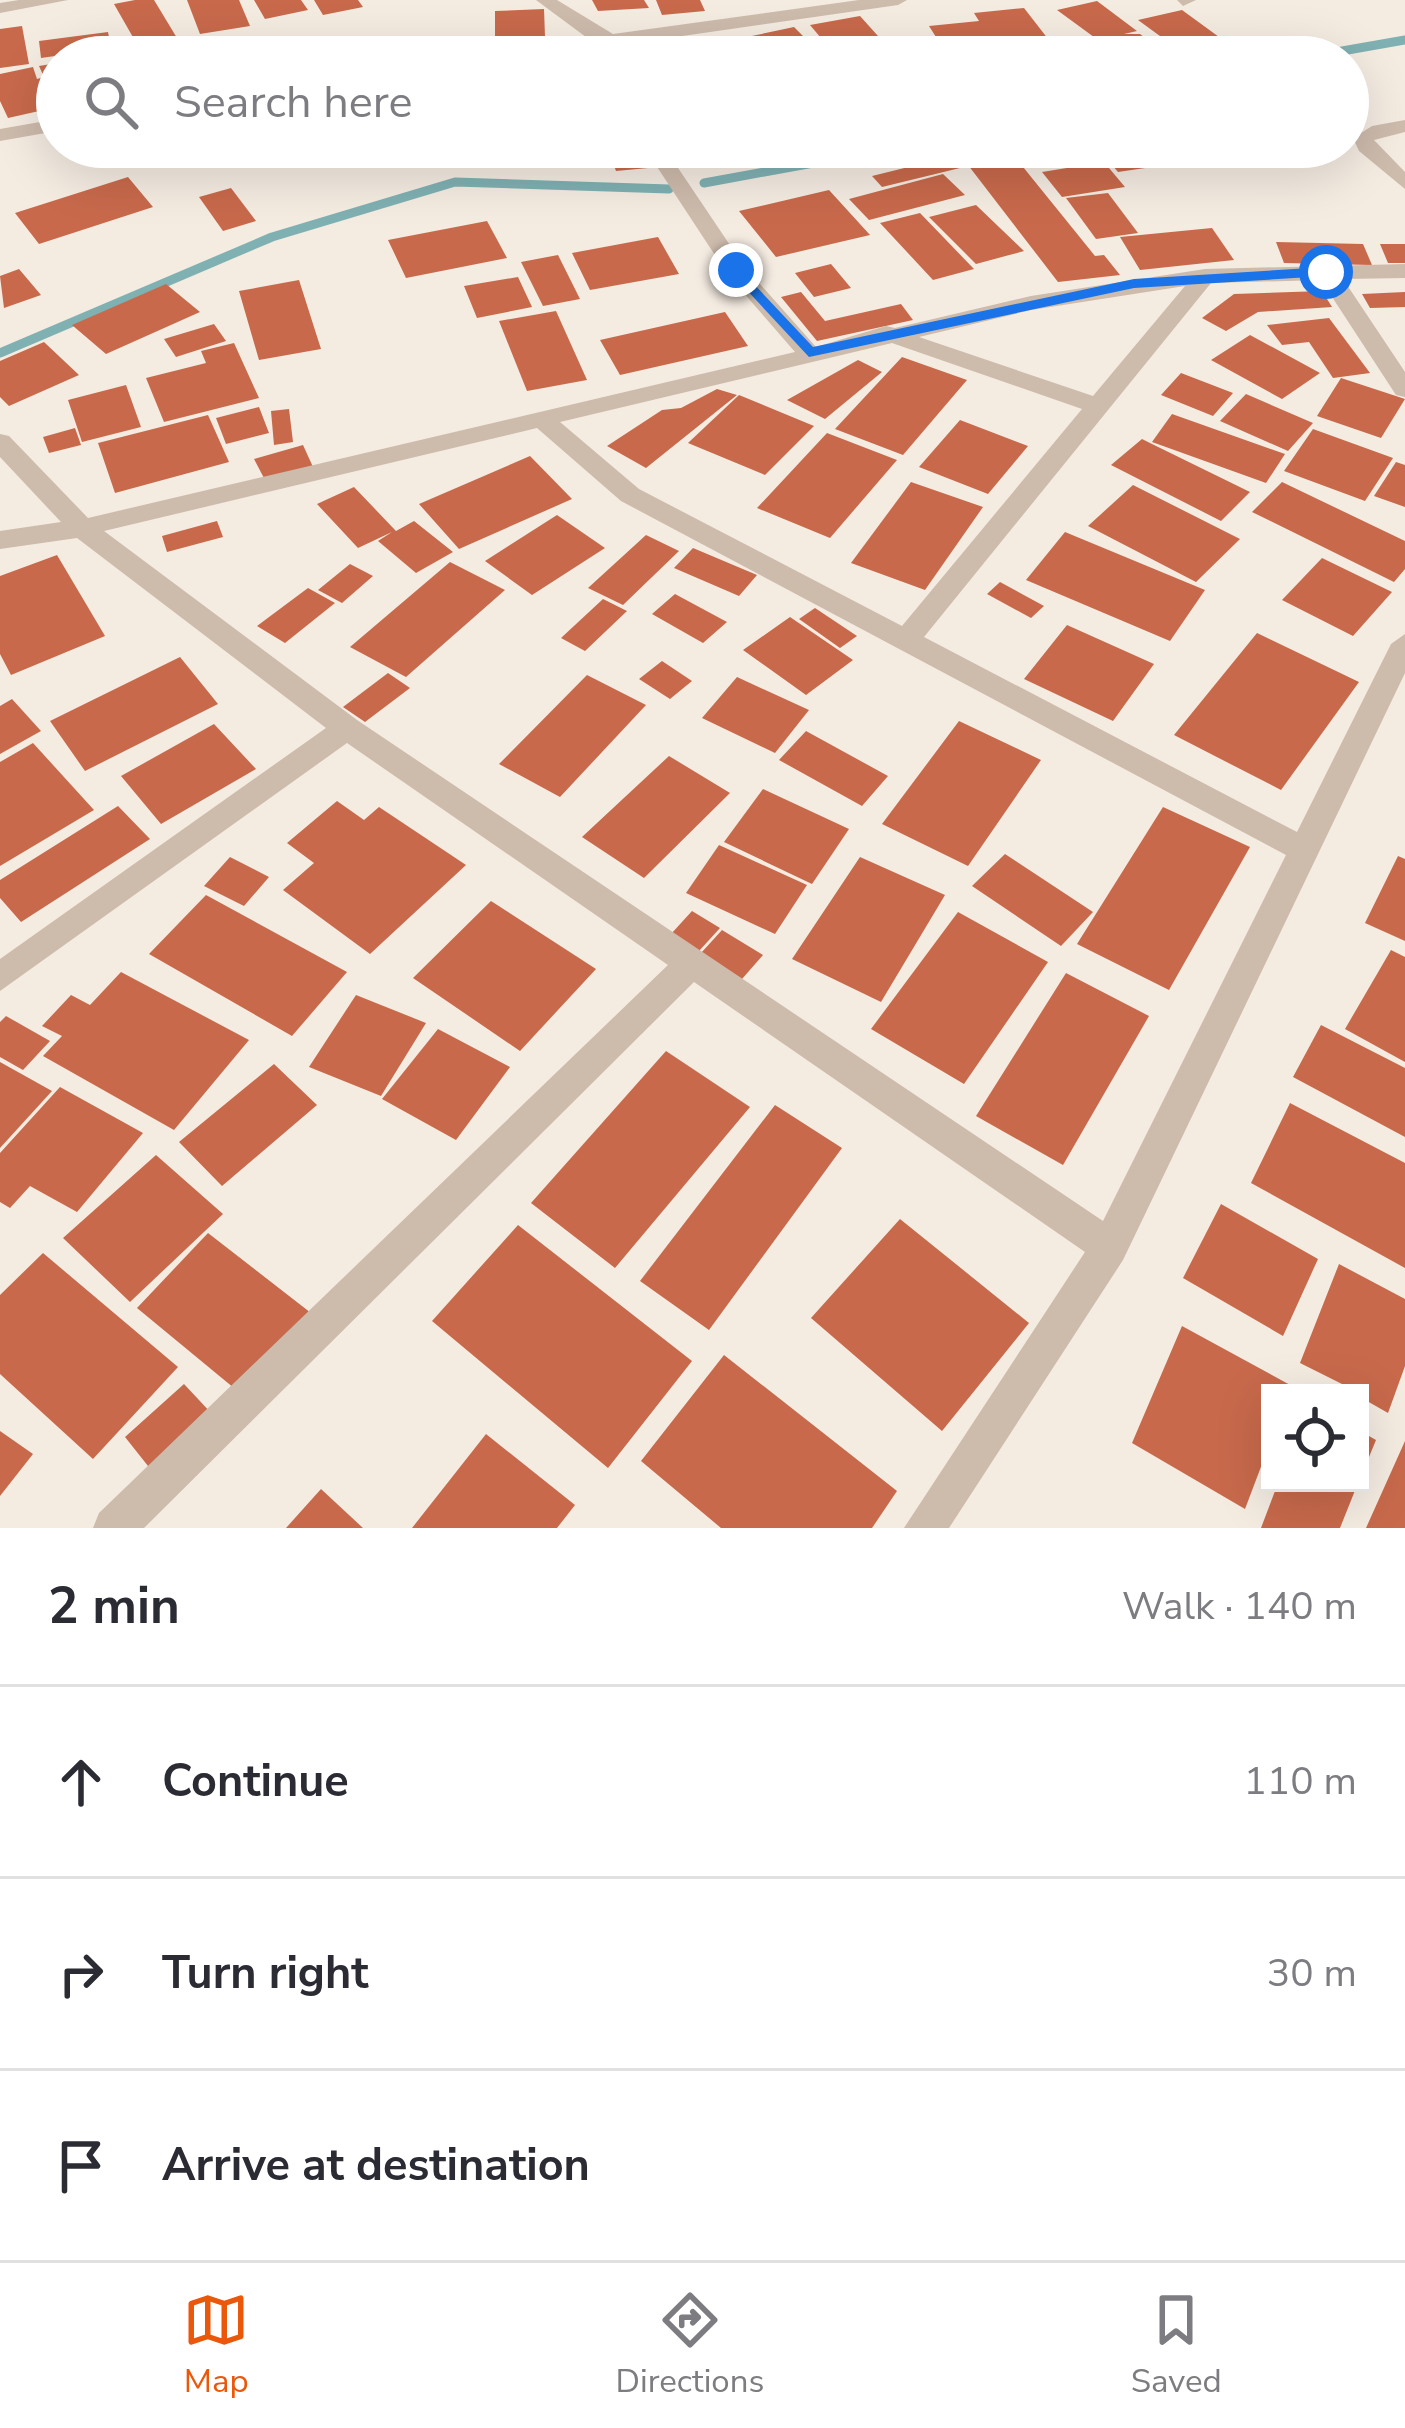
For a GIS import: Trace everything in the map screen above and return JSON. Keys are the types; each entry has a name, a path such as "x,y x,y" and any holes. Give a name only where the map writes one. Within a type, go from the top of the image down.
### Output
{"street":[{"path":"0,8 59,0"},
{"path":"545,0 597,36"},
{"path":"655,36 744,9 898,0"},
{"path":"1369,136 1405,126"},
{"path":"0,135 36,128"},
{"path":"1369,145 1405,183"},
{"path":"668,168 736,270 809,352"},
{"path":"0,540 82,528 886,333 1114,287 1205,276 1405,271"},
{"path":"1326,272 1405,390"},
{"path":"906,640 1205,276"},
{"path":"886,333 1098,406"},
{"path":"541,419 630,495 1305,851"},
{"path":"0,442 82,528 347,728 1110,1247"},
{"path":"925,1528 1110,1247 1405,644"},
{"path":"0,977 347,728"},
{"path":"114,1528 692,963"}],"building":[{"path":"154,0 176,36 132,36 114,4"},
{"path":"187,0 239,0 250,26 200,34"},
{"path":"254,0 301,0 308,10 265,19"},
{"path":"314,0 358,0 363,7 323,15"},
{"path":"592,0 644,0 649,8 598,11"},
{"path":"656,0 700,0 705,11 662,15"},
{"path":"1097,1 1137,31 1093,36 1057,10"},
{"path":"1024,8 1046,36 935,36 929,26 979,21 974,13"},
{"path":"544,9 545,36 495,36 495,11"},
{"path":"1182,10 1218,36 1160,36 1138,20"},
{"path":"860,16 878,36 819,36 810,25"},
{"path":"22,26 29,64 0,68 0,29"},
{"path":"794,27 803,36 752,36"},
{"path":"33,67 36,112 8,118 0,101 0,74"},
{"path":"904,168 960,168 882,187 872,176"},
{"path":"970,168 1024,168 1095,256 1104,255 1120,275 1058,282"},
{"path":"1109,168 1125,187 1062,197 1042,172"},
{"path":"943,174 965,195 869,220 849,199"},
{"path":"128,177 153,207 39,244 15,213"},
{"path":"231,188 256,221 223,231 199,197"},
{"path":"829,190 870,235 776,257 739,211"},
{"path":"1108,193 1138,233 1096,239 1066,198"},
{"path":"976,205 1024,251 976,264 929,217"},
{"path":"920,213 974,269 933,280 880,223"},
{"path":"487,221 507,258 406,278 388,240"},
{"path":"1212,228 1234,260 1140,270 1120,237"},
{"path":"658,237 679,274 590,290 572,253"},
{"path":"1276,242 1363,244 1372,265 1284,263"},
{"path":"1380,244 1405,244 1405,263 1388,263"},
{"path":"558,255 580,299 543,306 521,262"},
{"path":"831,264 851,288 814,297 795,273"},
{"path":"19,269 41,295 4,308 0,276"},
{"path":"518,277 532,307 477,318 464,286"},
{"path":"299,280 321,349 259,360 239,291"},
{"path":"166,284 200,312 106,354 72,325"},
{"path":"1322,291 1332,307 1258,312 1226,331 1202,318 1234,294"},
{"path":"801,292 825,321 901,304 913,320 817,341 781,297"},
{"path":"1405,292 1405,307 1370,308 1362,294"},
{"path":"556,311 587,380 527,391 499,321"},
{"path":"725,312 748,346 620,375 600,340"},
{"path":"1329,318 1370,373 1333,378 1309,342 1282,345 1267,325"},
{"path":"214,324 226,341 176,357 164,339"},
{"path":"1250,335 1320,373 1282,399 1211,360"},
{"path":"44,342 79,375 9,406 0,397 0,361"},
{"path":"234,343 259,398 164,422 146,378 206,363 201,351"},
{"path":"902,357 967,380 903,455 835,429"},
{"path":"858,360 882,372 825,419 787,400"},
{"path":"1181,373 1233,393 1213,416 1161,395"},
{"path":"1341,378 1405,399 1381,438 1317,416"},
{"path":"126,385 141,427 82,442 68,400"},
{"path":"717,389 737,395 646,468 607,446 662,410 681,408"},
{"path":"1246,394 1313,423 1288,451 1220,421"},
{"path":"739,395 814,426 765,475 688,443"},
{"path":"259,407 269,433 226,444 216,418"},
{"path":"289,409 293,442 274,445 271,411"},
{"path":"1172,414 1285,454 1266,483 1152,442"},
{"path":"208,415 229,462 115,493 98,443"},
{"path":"960,420 1028,446 988,494 919,467"},
{"path":"75,428 81,445 49,453 43,437"},
{"path":"1313,429 1393,458 1365,501 1284,471"},
{"path":"827,433 897,460 830,538 757,508"},
{"path":"1142,439 1250,492 1221,521 1111,465"},
{"path":"303,445 313,467 265,480 254,459"},
{"path":"530,456 572,499 459,549 419,504"},
{"path":"1396,462 1405,465 1405,507 1374,496"},
{"path":"911,482 983,507 925,590 851,563"},
{"path":"1282,482 1405,541 1405,569 1394,582 1252,512"},
{"path":"1133,485 1240,539 1196,582 1088,526"},
{"path":"354,487 396,531 414,521 453,552 416,573 378,541 392,532 358,548 317,504"},
{"path":"557,515 605,548 532,595 485,561"},
{"path":"217,521 223,537 167,552 162,536"},
{"path":"1065,532 1205,590 1170,641 1026,580"},
{"path":"646,535 679,551 623,605 588,588"},
{"path":"693,548 757,575 739,596 674,568"},
{"path":"57,555 105,636 11,675 0,654 0,576"},
{"path":"1322,558 1392,592 1353,636 1282,600"},
{"path":"450,562 505,590 406,677 350,647"},
{"path":"350,564 373,576 342,603 318,590"},
{"path":"1000,582 1044,606 1031,618 987,594"},
{"path":"308,588 335,603 285,643 257,626"},
{"path":"675,594 727,622 703,643 652,614"},
{"path":"603,599 627,611 585,651 561,638"},
{"path":"815,608 857,636 840,648 799,619"},
{"path":"790,617 853,660 806,695 743,650"},
{"path":"1067,625 1154,664 1113,721 1024,679"},
{"path":"1257,633 1359,682 1281,790 1174,735"},
{"path":"180,657 218,704 85,771 50,721"},
{"path":"662,661 692,681 670,699 639,679"},
{"path":"388,673 410,688 365,722 343,707"},
{"path":"587,675 646,705 560,797 499,764"},
{"path":"737,677 809,710 775,753 702,718"},
{"path":"12,699 41,731 0,754 0,706"},
{"path":"959,721 1041,760 968,866 882,824"},
{"path":"214,724 256,769 161,824 121,776"},
{"path":"806,731 888,776 862,806 779,760"},
{"path":"33,743 94,810 0,866 0,762"},
{"path":"669,756 730,793 644,878 582,837"},
{"path":"763,789 849,829 812,884 724,842"},
{"path":"337,801 364,820 379,807 466,865 370,954 283,890 314,863 287,843"},
{"path":"118,806 150,839 21,922 0,898 0,880"},
{"path":"1163,807 1250,847 1169,990 1077,944"},
{"path":"719,845 807,885 775,934 686,893"},
{"path":"1005,854 1093,912 1061,946 972,886"},
{"path":"1398,856 1405,859 1405,941 1365,923"},
{"path":"230,857 269,877 244,906 204,886"},
{"path":"860,857 945,895 881,1002 792,959"},
{"path":"206,895 347,972 292,1036 149,954"},
{"path":"491,901 596,969 520,1051 413,978"},
{"path":"692,911 720,928 699,951 671,934"},
{"path":"958,912 1048,962 964,1084 871,1029"},
{"path":"722,930 763,955 742,979 701,953"},
{"path":"1391,950 1405,957 1405,1062 1345,1029"},
{"path":"121,972 249,1040 174,1130 43,1056 62,1036 42,1026 71,995 90,1005"},
{"path":"1066,973 1149,1016 1063,1165 976,1116"},
{"path":"356,995 426,1023 381,1096 309,1067"},
{"path":"6,1016 50,1041 23,1070 0,1057 0,1022"},
{"path":"1321,1025 1405,1068 1405,1137 1293,1077"},
{"path":"438,1029 510,1067 456,1140 382,1099"},
{"path":"666,1051 750,1107 615,1268 531,1203"},
{"path":"0,1062 52,1091 0,1148"},
{"path":"274,1064 317,1105 222,1186 179,1142"},
{"path":"60,1087 143,1133 77,1212 30,1186 10,1208 0,1202 0,1153"},
{"path":"1290,1103 1405,1163 1405,1268 1251,1183"},
{"path":"775,1105 842,1148 709,1330 640,1281"},
{"path":"156,1155 223,1214 130,1302 63,1238"},
{"path":"1221,1204 1318,1259 1283,1336 1183,1278"},
{"path":"900,1219 1029,1323 942,1431 811,1318"},
{"path":"518,1225 692,1361 608,1468 432,1321"},
{"path":"208,1233 311,1313 240,1393 137,1308"},
{"path":"43,1253 178,1367 93,1459 0,1374 0,1295"},
{"path":"1339,1264 1405,1299 1405,1366 1388,1413 1369,1402 1369,1384 1342,1384 1300,1363"},
{"path":"1182,1326 1288,1384 1261,1384 1261,1467 1245,1509 1132,1443"},
{"path":"724,1355 897,1491 872,1528 721,1528 641,1461"},
{"path":"184,1384 213,1415 152,1471 125,1437"},
{"path":"0,1431 33,1454 0,1496"},
{"path":"486,1434 575,1505 557,1528 412,1528"},
{"path":"1405,1441 1405,1528 1366,1528"},
{"path":"321,1489 363,1528 286,1528"},
{"path":"1275,1492 1354,1492 1340,1528 1261,1528"}],"waterway":[{"path":"1369,46 1405,40"},
{"path":"704,183 786,168"},
{"path":"0,353 272,237 455,182 669,189"}],"route":[{"path":"736,270 809,352 1030,302 1134,284 1326,272"}]}
